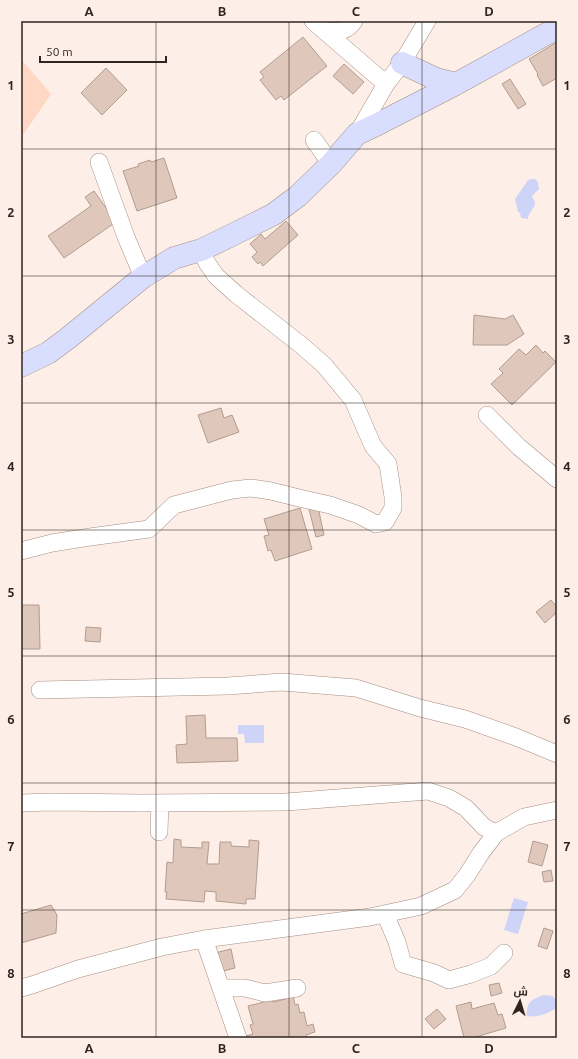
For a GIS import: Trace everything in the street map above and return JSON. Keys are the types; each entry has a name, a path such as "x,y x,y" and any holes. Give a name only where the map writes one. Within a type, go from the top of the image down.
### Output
{"main road":[{"path":"21,366 48,353 143,277 174,258 201,250 274,214 298,196 357,134 456,84 557,28"},
{"path":"402,63 436,79 456,84"}],"street":[{"path":"319,26 342,32 351,26 354,21"},
{"path":"357,134 386,84 402,63 427,21"},
{"path":"319,26 386,84"},
{"path":"314,140 330,164"},
{"path":"98,162 126,237 143,277"},
{"path":"21,551 52,543 149,529 174,505 232,490 251,488 271,491 330,505 359,515 376,524 385,522 393,508 393,497 388,464 373,446 353,400 324,365 216,276 207,263 201,250"},
{"path":"486,415 519,447 557,479"},
{"path":"40,690 228,686 282,682 356,688 420,708 465,719 516,737 557,754"},
{"path":"21,804 51,802 286,802 428,792 449,798 466,808 484,826 496,833"},
{"path":"159,832 160,803"},
{"path":"21,988 78,969 162,947 204,939 370,917 421,906 454,890 467,875 496,833 524,817 557,810"},
{"path":"385,914 403,964 434,973 450,980 491,966 504,953"},
{"path":"204,939 238,1038"},
{"path":"220,988 245,988 265,993 297,988"}],"shaded area":[{"path":"21,59 51,94 21,138"}],"water":[{"path":"535,179 538,182 539,189 532,196 535,205 528,219 521,218 515,199 528,180"},
{"path":"238,725 264,725 264,743 245,743 244,734 238,734"},
{"path":"514,898 528,902 518,934 504,930"},
{"path":"543,995 553,996 557,1002 555,1009 541,1015 526,1016 530,1002"}],"building":[{"path":"303,37 327,66 284,100 281,96 276,100 260,80 264,77 260,72"},
{"path":"557,42 557,78 543,86 529,59"},
{"path":"344,64 364,82 353,94 333,76"},
{"path":"106,68 127,90 102,115 81,93"},
{"path":"510,79 526,104 518,109 502,84"},
{"path":"164,158 177,198 137,211 123,171 139,166 138,164 150,160 151,162"},
{"path":"94,191 116,222 64,258 48,236 91,206 85,197"},
{"path":"286,221 298,235 263,266 260,262 258,264 252,257 257,252 250,244 261,234 265,239"},
{"path":"474,315 505,319 513,315 524,334 507,345 473,345"},
{"path":"536,345 543,353 545,351 556,362 512,405 491,384 503,373 499,369 519,349 526,355"},
{"path":"221,408 224,418 232,415 239,432 208,443 198,415"},
{"path":"318,507 324,535 316,537 309,509"},
{"path":"300,508 312,549 275,561 271,550 268,551 264,536 269,535 264,519"},
{"path":"551,600 557,607 557,612 545,623 536,612"},
{"path":"21,605 39,605 40,649 21,649"},
{"path":"86,627 101,628 100,642 85,641"},
{"path":"205,715 206,738 237,738 238,761 177,763 176,745 187,744 186,716"},
{"path":"174,839 181,840 181,847 202,848 202,842 209,842 207,864 219,864 220,842 231,842 231,846 249,847 249,840 259,841 255,899 246,899 246,904 216,901 216,892 205,891 204,902 166,899 167,862 173,863"},
{"path":"533,841 548,845 542,866 528,862"},
{"path":"551,870 553,881 544,882 542,872"},
{"path":"51,905 57,915 56,933 21,943 21,914"},
{"path":"544,928 553,931 547,949 538,946"},
{"path":"231,949 235,968 219,972 215,953"},
{"path":"499,983 502,993 491,996 489,985"},
{"path":"293,995 295,1005 298,1004 300,1013 304,1012 307,1026 313,1024 315,1032 306,1035 307,1038 247,1038 246,1036 253,1034 250,1025 253,1024 248,1006 272,1000 273,1002 286,999 285,997"},
{"path":"471,1002 472,1009 494,1003 498,1015 502,1014 506,1028 472,1038 464,1038 456,1006"},
{"path":"437,1009 446,1019 434,1029 425,1019"}]}
